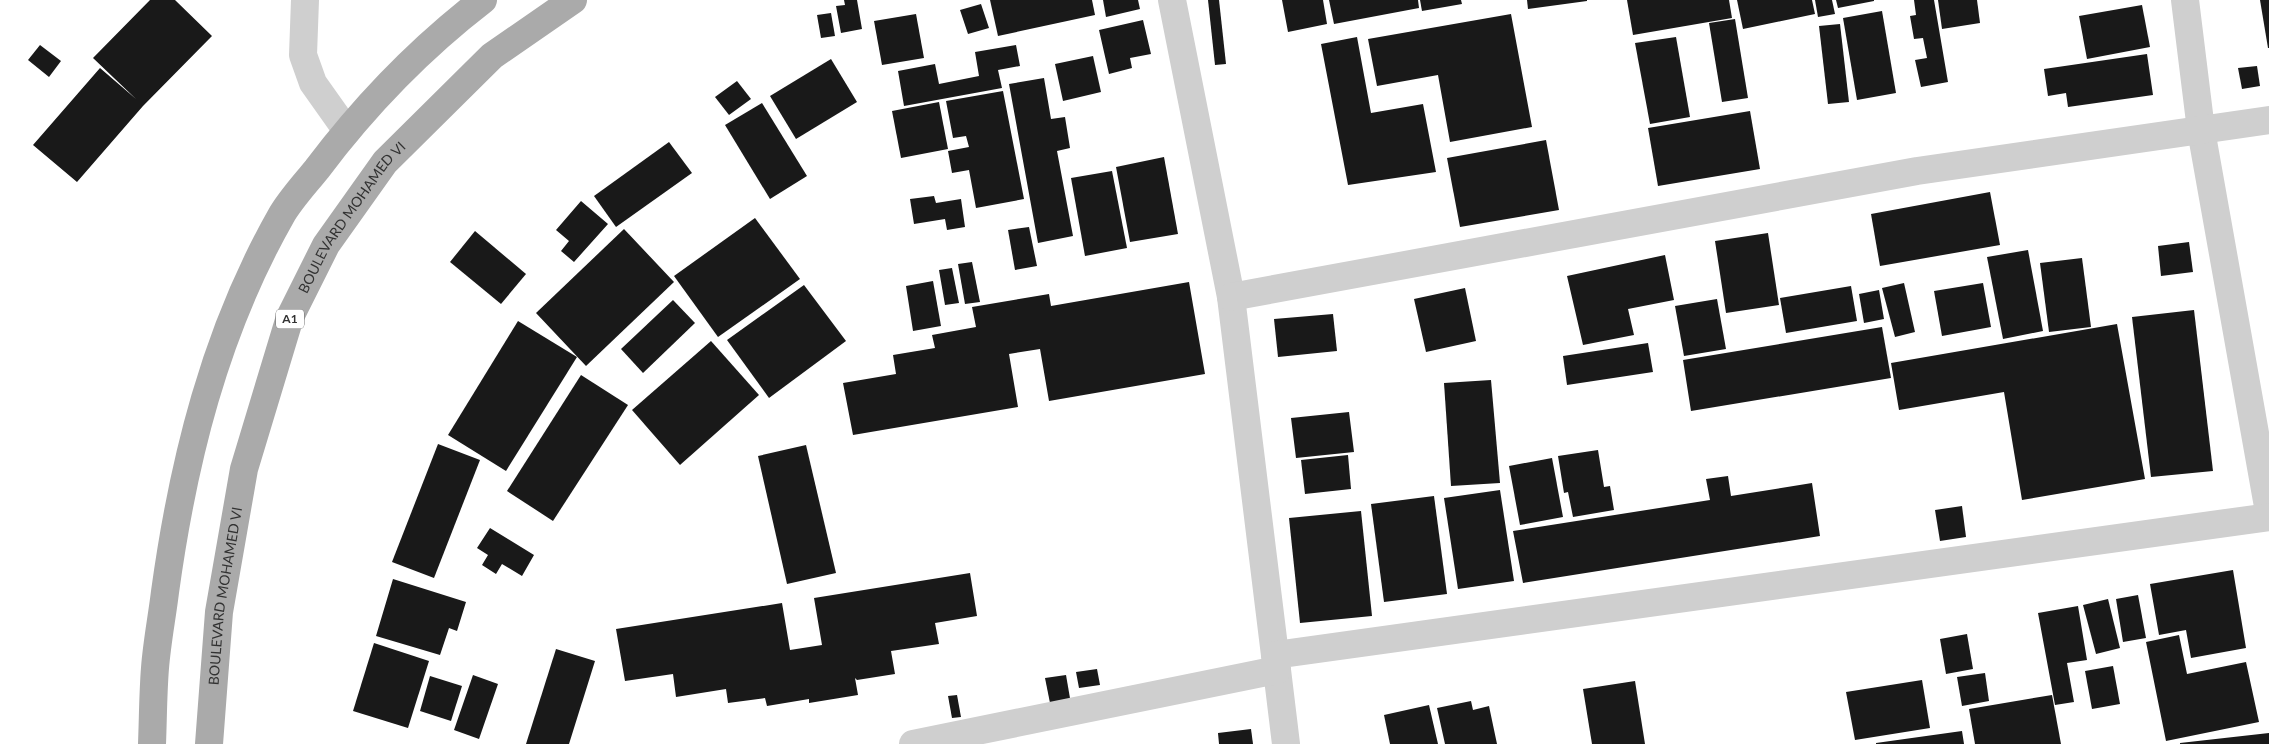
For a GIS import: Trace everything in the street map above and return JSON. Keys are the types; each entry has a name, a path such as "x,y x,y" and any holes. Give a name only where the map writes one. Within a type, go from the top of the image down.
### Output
{"main road":[{"path":"152,744 155,667 173,536 191,444 216,359 248,281 282,215 347,131 381,92 440,33 483,0"},
{"name":"BOULEVARD MOHAMED VI","path":"209,744 219,612 244,469 290,317 326,245 385,162 492,56 574,0"}],"street":[{"path":"305,0 303,55 313,83 347,131"},
{"path":"1172,0 1231,297 1286,744"},
{"path":"2185,0 2201,130 2269,512"},
{"path":"1231,297 1917,171 2269,120"},
{"path":"913,744 1276,663 2269,517"}],"building":[{"path":"150,0 175,0 212,36 143,106 77,182 33,145 100,68 136,99 93,58"},
{"path":"844,0 857,0 862,29 841,33 836,6 845,5"},
{"path":"990,0 1092,0 1095,15 998,36"},
{"path":"1103,0 1138,0 1140,9 1106,17"},
{"path":"1208,0 1219,0 1226,64 1215,65"},
{"path":"1282,0 1323,0 1327,24 1288,32"},
{"path":"1329,0 1418,0 1419,8 1334,24"},
{"path":"1420,0 1461,0 1462,4 1422,11"},
{"path":"1527,0 1587,0 1587,1 1528,9"},
{"path":"1627,0 1729,0 1732,18 1633,35"},
{"path":"1737,0 1812,0 1815,14 1743,29"},
{"path":"1815,0 1832,0 1835,14 1818,17"},
{"path":"1836,0 1874,0 1874,1 1838,8"},
{"path":"1914,0 1934,0 1948,82 1921,87 1915,60 1927,58 1923,38 1914,39 1910,16 1916,15"},
{"path":"1938,0 1977,0 1980,23 1942,29"},
{"path":"2260,0 2269,0 2269,48 2268,48"},
{"path":"981,4 989,28 968,34 960,10"},
{"path":"2142,5 2150,47 2087,59 2079,16"},
{"path":"1882,11 1896,93 1857,100 1843,18"},
{"path":"831,13 835,36 821,38 817,15"},
{"path":"916,14 924,58 882,65 874,21"},
{"path":"1511,14 1532,127 1450,142 1438,75 1377,86 1368,39"},
{"path":"1735,19 1748,98 1722,102 1709,23"},
{"path":"1143,20 1151,54 1130,58 1132,68 1109,74 1099,30"},
{"path":"1840,24 1849,102 1828,104 1819,26"},
{"path":"1357,37 1371,113 1423,104 1436,172 1348,185 1321,44"},
{"path":"1676,37 1690,117 1650,124 1635,43"},
{"path":"40,45 61,61 49,77 28,60"},
{"path":"1016,45 1020,66 998,70 1002,88 904,106 898,71 935,64 939,84 979,76 975,52"},
{"path":"2147,54 2153,95 2068,107 2066,93 2048,96 2044,69"},
{"path":"1093,56 1101,92 1063,101 1055,64"},
{"path":"831,59 857,102 796,139 770,96"},
{"path":"2257,66 2260,86 2242,89 2238,68"},
{"path":"1044,78 1051,119 1065,117 1070,148 1057,151 1073,236 1038,243 1009,84"},
{"path":"737,81 751,99 729,115 715,97"},
{"path":"1003,91 1024,199 976,208 969,170 952,173 948,151 969,147 966,136 953,138 946,101"},
{"path":"939,102 948,149 901,158 892,111"},
{"path":"762,103 807,176 770,199 725,125"},
{"path":"1750,111 1760,169 1658,186 1648,128"},
{"path":"1546,140 1559,210 1460,227 1447,158"},
{"path":"669,142 692,173 616,227 594,196"},
{"path":"1164,157 1178,234 1130,242 1116,167"},
{"path":"1112,171 1127,248 1085,256 1071,178"},
{"path":"1990,192 2000,245 1880,266 1871,214"},
{"path":"934,196 936,203 961,199 965,227 947,230 945,219 914,224 910,199"},
{"path":"581,201 608,224 574,262 561,251 569,241 556,230"},
{"path":"755,218 800,279 718,337 674,276"},
{"path":"1029,227 1037,266 1015,270 1008,230"},
{"path":"624,229 674,282 586,366 536,313"},
{"path":"475,231 526,274 501,304 450,262"},
{"path":"1768,233 1779,305 1726,313 1715,241"},
{"path":"2189,242 2193,272 2161,276 2158,246"},
{"path":"2028,250 2043,331 2003,339 1987,257"},
{"path":"1665,255 1674,300 1628,309 1634,335 1583,345 1567,276"},
{"path":"2082,258 2091,327 2049,332 2040,263"},
{"path":"972,262 980,302 965,304 958,264"},
{"path":"952,268 959,303 945,305 939,270"},
{"path":"933,281 941,326 913,331 906,286"},
{"path":"1189,282 1205,374 1049,401 1040,349 1009,354 1018,407 853,435 843,383 896,374 893,355 935,348 932,335 976,327 972,307 1049,294 1051,306"},
{"path":"1904,283 1915,332 1895,337 1882,288"},
{"path":"1983,283 1991,327 1942,336 1934,291"},
{"path":"804,285 846,341 769,398 727,340"},
{"path":"1851,286 1857,321 1786,333 1780,298"},
{"path":"1465,288 1476,341 1426,352 1414,299"},
{"path":"1879,290 1884,319 1864,323 1859,294"},
{"path":"1717,299 1726,349 1684,356 1675,306"},
{"path":"673,300 695,323 643,373 621,349"},
{"path":"2194,310 2213,471 2151,477 2132,317"},
{"path":"1333,314 1337,351 1278,357 1274,319"},
{"path":"518,321 577,357 506,471 448,435"},
{"path":"2117,324 2145,479 2022,500 2004,392 1899,410 1891,363"},
{"path":"1882,327 1891,378 1691,411 1683,360"},
{"path":"711,341 759,395 680,465 632,410"},
{"path":"1648,343 1653,372 1567,385 1563,356"},
{"path":"581,375 628,405 553,521 507,491"},
{"path":"1491,380 1500,483 1451,486 1444,383"},
{"path":"1349,412 1354,452 1296,458 1291,418"},
{"path":"438,444 480,460 434,578 392,562"},
{"path":"806,445 836,573 787,584 758,456"},
{"path":"1598,450 1604,487 1610,486 1614,510 1573,517 1568,492 1564,493 1558,456"},
{"path":"1348,455 1351,489 1305,494 1301,460"},
{"path":"1552,458 1563,517 1520,525 1509,466"},
{"path":"1728,476 1731,496 1812,483 1820,536 1523,583 1513,531 1710,500 1706,479"},
{"path":"1500,490 1514,581 1458,589 1444,498"},
{"path":"1434,496 1447,594 1384,602 1371,504"},
{"path":"1962,506 1966,537 1940,541 1935,510"},
{"path":"1361,511 1372,616 1300,623 1289,518"},
{"path":"490,528 534,555 522,576 502,564 496,574 482,565 488,555 477,548"},
{"path":"2233,570 2246,648 2191,658 2186,630 2159,635 2150,584"},
{"path":"970,573 977,616 935,623 939,644 891,651 895,674 857,680 855,678 858,695 809,703 809,699 767,706 765,698 728,703 726,689 676,697 673,674 625,681 616,629 782,603 790,650 822,645 814,598"},
{"path":"393,579 466,602 457,631 449,628 440,655 376,636"},
{"path":"2138,595 2146,638 2123,642 2116,599"},
{"path":"2108,599 2120,648 2096,654 2083,605"},
{"path":"2078,606 2087,660 2067,663 2074,702 2055,705 2038,613"},
{"path":"1967,634 1973,669 1946,674 1940,639"},
{"path":"2179,635 2187,674 2246,662 2259,722 2166,741 2146,642"},
{"path":"374,643 429,661 408,728 353,711"},
{"path":"556,649 595,661 569,744 526,744"},
{"path":"2113,666 2120,704 2092,709 2085,671"},
{"path":"1097,669 1100,685 1079,688 1076,672"},
{"path":"1985,673 1989,701 1962,706 1957,677"},
{"path":"473,675 498,684 479,739 454,730"},
{"path":"1066,675 1071,704 1051,708 1045,678"},
{"path":"430,676 462,686 451,721 420,711"},
{"path":"1922,680 1930,728 1855,740 1846,692"},
{"path":"1635,681 1645,744 1592,744 1583,689"},
{"path":"957,695 961,717 952,718 948,696"},
{"path":"2052,695 2061,744 1975,744 1969,709"},
{"path":"1471,701 1473,710 1489,706 1497,744 1445,744 1437,708"},
{"path":"1429,705 1438,744 1390,744 1384,715"},
{"path":"1251,729 1253,744 1219,744 1218,733"},
{"path":"1962,731 1964,744 1876,744 1876,743"},
{"path":"2269,733 2269,744 2180,744 2180,743"}]}
